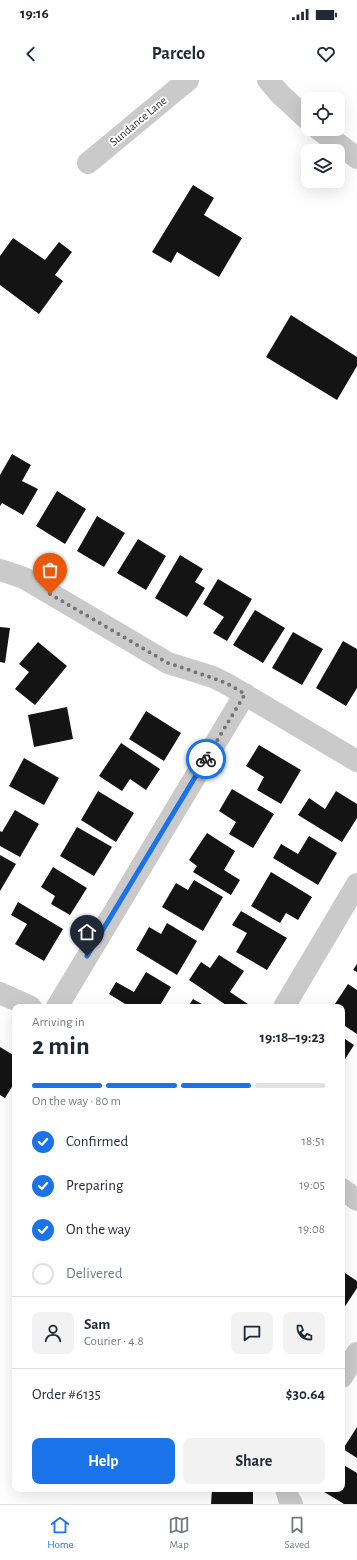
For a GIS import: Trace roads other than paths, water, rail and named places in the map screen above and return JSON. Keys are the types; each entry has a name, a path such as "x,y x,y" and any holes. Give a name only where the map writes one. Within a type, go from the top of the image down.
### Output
{"street":[{"name":"Sundance Lane","path":"88,163 188,80"},
{"path":"268,80 279,93 301,113"},
{"path":"327,136 357,158"},
{"path":"0,570 24,578 168,663 228,684 357,761"},
{"path":"58,1004 245,694"},
{"path":"286,1004 357,884"},
{"path":"0,994 24,1004"},
{"path":"345,1190 357,1200"},
{"path":"345,1372 357,1353"},
{"path":"287,1492 292,1504"}]}
